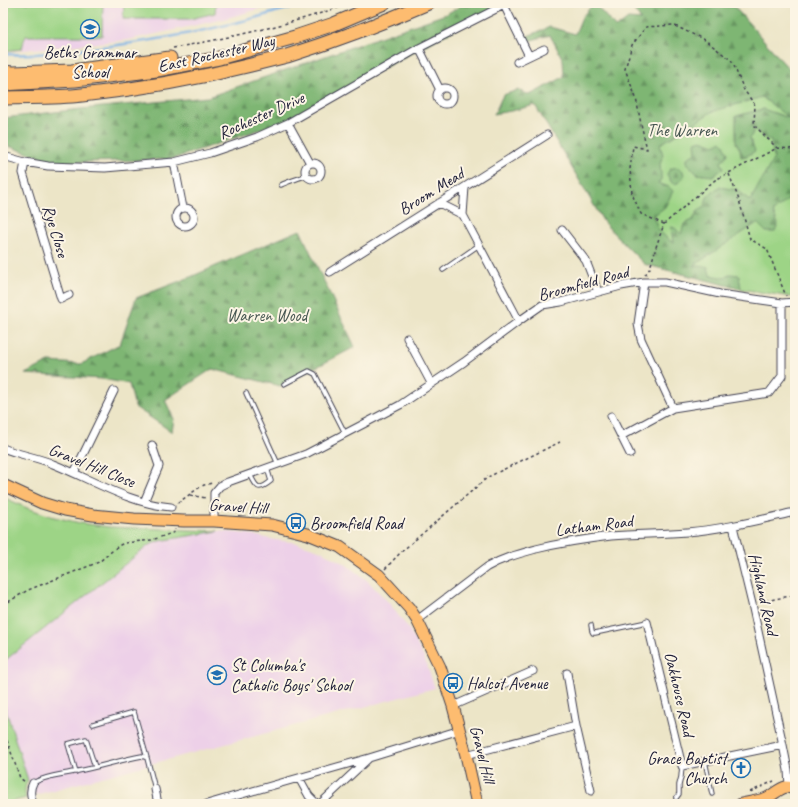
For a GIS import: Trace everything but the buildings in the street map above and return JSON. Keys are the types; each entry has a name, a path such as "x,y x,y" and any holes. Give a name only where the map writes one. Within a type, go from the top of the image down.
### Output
{"highway":[{"path":"6,74 75,80 157,70 219,58 295,37 334,24 384,3"},
{"name":"East Rochester Way","path":"3,98 80,95 125,90 224,72 285,56 338,39 428,3"},
{"path":"6,74 72,70 156,61 210,52 372,8"}],"main road":[{"name":"Gravel Hill","path":"3,485 42,503 66,510 94,515 134,519 214,521 272,525 308,534 340,547 379,575 409,608 417,620 440,667 453,706 477,804"},
{"path":"739,801 776,798 782,788 793,789"}],"street":[{"name":"Rochester Drive","path":"3,156 48,166 105,168 174,162 210,154 257,137 288,123 419,48 506,4"},
{"path":"506,4 529,56"},
{"path":"419,48 440,90"},
{"path":"517,62 544,49"},
{"path":"288,123 310,163"},
{"name":"Broom Mead","path":"330,272 547,136"},
{"name":"Rye Close","path":"25,162 23,173 61,299 69,295"},
{"path":"174,162 183,208"},
{"path":"310,163 317,164 321,168 321,173 316,178 311,178 305,171 310,163"},
{"path":"462,215 466,187"},
{"path":"439,203 462,215 519,321"},
{"path":"562,230 586,261 598,292"},
{"path":"644,279 638,324 641,339 673,408"},
{"name":"Broomfield Road","path":"214,521 214,493 220,486 306,454 400,405 464,362 542,305 598,292 644,279 720,294 788,303"},
{"path":"621,436 673,408 768,393 782,376 788,303"},
{"path":"407,338 431,384"},
{"path":"74,473 114,391"},
{"path":"611,416 630,454"},
{"path":"144,502 159,466 152,445"},
{"name":"Gravel Hill Close","path":"3,448 11,452 52,463 130,498 158,506 171,507"},
{"name":"Latham Road","path":"417,620 487,567 514,555 547,546 587,539 612,536 689,532 733,526 795,512"},
{"name":"Highland Road","path":"733,526 793,789"},
{"name":"Oakhouse Road","path":"647,622 682,766"},
{"path":"453,706 533,671"},
{"path":"567,673 576,726 592,791"},
{"path":"466,755 576,726"},
{"path":"207,804 369,758 460,730"},
{"path":"682,766 783,745"},
{"path":"320,804 369,758"},
{"path":"299,778 309,796 317,804"},
{"path":"32,785 30,796 33,804"},
{"path":"155,789 158,804"}],"lane":[{"path":"281,185 307,175"},
{"path":"443,270 479,245"},
{"path":"284,384 309,371 315,374 345,433"},
{"path":"246,393 278,464"},
{"path":"250,474 256,486 261,487 271,481 267,468"},
{"path":"591,625 593,633 595,633 647,622"},
{"path":"93,724 134,712 155,789"},
{"path":"76,772 68,744 86,738 95,767"},
{"path":"32,785 38,780 60,774 76,772 142,756 147,758"},
{"path":"705,762 712,794"},
{"path":"676,798 678,794 682,766"}],"path":[{"path":"169,48 212,41 269,28 322,14 351,3"},
{"path":"664,224 642,214 632,194 630,169 633,146 647,149 636,98 625,69 632,45 646,27 673,25 705,40 732,61 744,90 755,105 754,125 777,148"},
{"path":"3,59 6,74"},
{"path":"644,279 650,268 664,224 715,180 777,148 795,149"},
{"path":"729,173 739,200 750,239 767,249 788,303"},
{"path":"379,575 401,552 488,477 560,442"},
{"path":"171,507 204,486 213,483"},
{"path":"190,495 206,498"},
{"path":"3,605 28,590 99,562 118,546 124,543 152,540 175,532 174,528"},
{"path":"752,604 795,595"},
{"path":"3,729 20,778 32,785"},
{"path":"746,793 778,780"},
{"path":"719,804 739,801"}],"shaded area":[{"name":"Beths Grammar School","path":"3,3 280,3 224,19 128,40 3,52"},
{"name":"St Columba's Catholic Boys' School","path":"218,531 248,534 298,543 319,550 344,563 368,581 389,603 409,629 425,660 435,688 35,795 34,789 36,786 28,780 3,701 3,662 149,545 159,541"}],"green space":[{"path":"3,3 103,3 102,36 26,36 22,49 3,51"},
{"path":"124,3 216,3 215,13 190,19 123,19"},
{"path":"466,3 504,3 288,120 172,159 55,163 3,144 3,118 208,97 446,14"},
{"name":"The Warren","path":"594,3 616,28 628,19 641,20 629,3 639,3 645,8 647,3 731,3 795,76 795,194 773,212 778,224 775,232 766,232 757,223 693,266 700,265 708,267 710,275 725,278 729,274 739,275 741,289 644,264 605,224 535,105 494,114 503,95 518,90 530,95 564,77 563,60 550,35 528,41 525,37 550,27 575,34 582,17","holes":["762,97 789,118 763,109 736,116 736,143 740,149 741,157 747,156 755,151 750,138 755,129 763,137 771,141 774,158 750,201 738,190 719,187 707,197 705,206 697,212 693,220 684,224 681,234 675,228 671,227 673,243 659,231 653,216 665,207 673,191 669,187 658,183 661,180 660,164 663,155 660,144 711,112"]},
{"name":"The Warren","path":"731,3 795,76 795,295 791,297 741,289 644,264 605,224 530,95 564,77"},
{"path":"701,140 715,145 721,141 724,144 728,154 721,162 724,168 713,176 697,174 687,163 687,158 696,153 695,142"},
{"path":"676,167 683,171 684,176 678,183 673,184 667,174 670,169"},
{"name":"Warren Wood","path":"300,230 355,347 280,386 212,369 165,400 174,419 172,432 135,407 129,384 102,379 25,374 49,362 81,364 120,344 136,298 188,278"},
{"path":"3,497 27,508 54,517 80,523 109,527 218,531 159,541 149,545 3,662"},
{"path":"3,701 28,780 25,789 26,798 3,804"}],"waterway":[{"path":"3,54 60,52 157,39 234,23 307,3"}],"place":[{"name":"Beths Grammar School","path":"90,29"},
{"name":"Broomfield Road","path":"296,523"},
{"name":"St Columba's Catholic Boys' School","path":"217,675"},
{"name":"Halcot Avenue","path":"453,683"},
{"name":"Grace Baptist Church","path":"741,768"}]}
